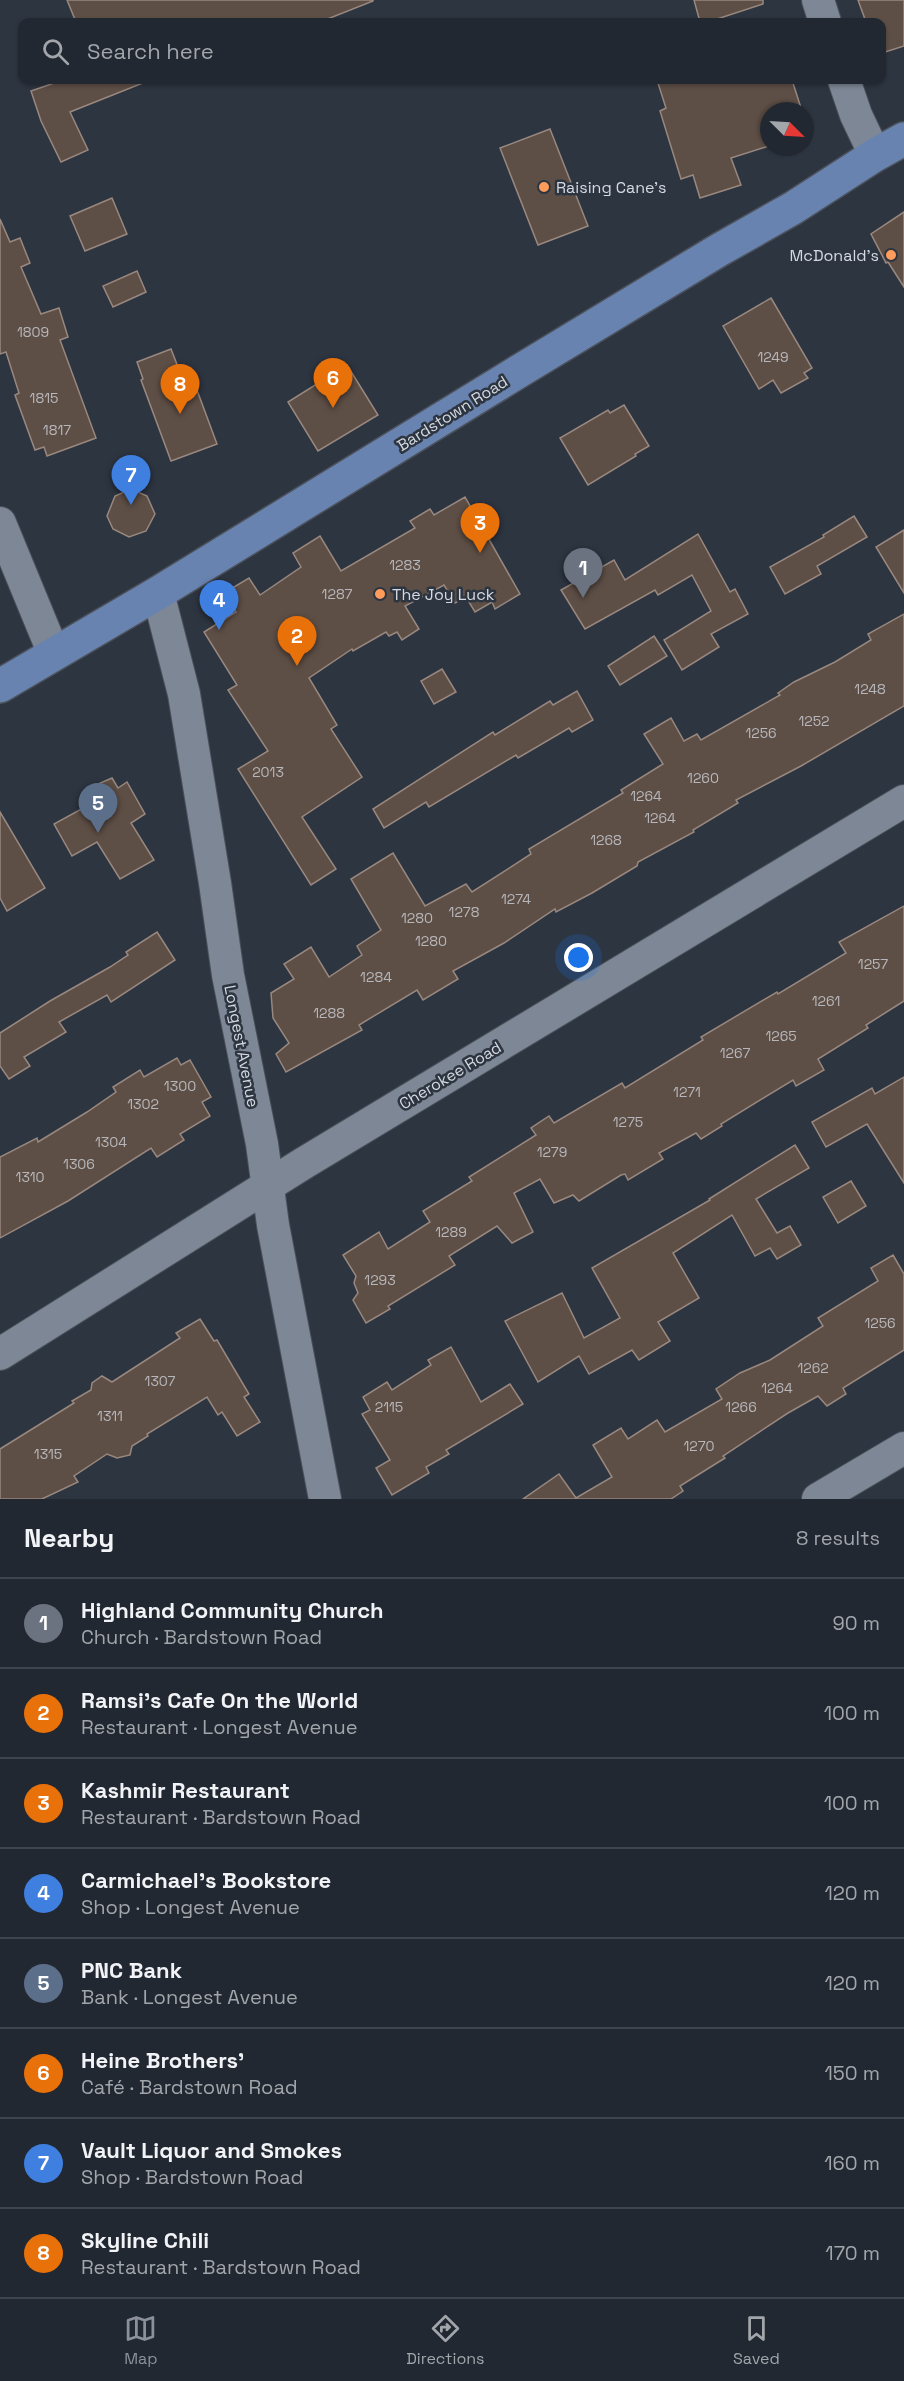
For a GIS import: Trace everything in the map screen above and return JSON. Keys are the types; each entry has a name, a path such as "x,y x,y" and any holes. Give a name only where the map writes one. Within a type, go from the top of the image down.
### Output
{"main road":[{"name":"Bardstown Road","path":"0,686 158,593 719,250 793,208 875,154 904,139"}],"street":[{"path":"818,0 824,18"},
{"path":"845,84 856,115 875,154"},
{"path":"0,523 54,654"},
{"name":"Longest Avenue","path":"158,593 184,694 228,975 325,1499"},
{"name":"Cherokee Road","path":"0,1354 268,1185 904,801"},
{"path":"819,1499 904,1448"}],"building":[{"path":"67,0 373,0 330,18 74,18"},
{"path":"694,0 763,0 763,4 720,18 699,18"},
{"path":"858,0 904,0 904,46 886,52 886,18 865,18"},
{"path":"51,84 140,84 70,112 88,150 61,162 41,121 31,91"},
{"path":"658,84 793,84 799,102 760,102 760,149 731,158 741,185 700,198 693,175 681,179 660,111 666,108"},
{"name":"Raising Cane's","path":"550,129 588,226 538,245 500,148"},
{"path":"112,198 127,234 85,251 70,216"},
{"name":"McDonald's","path":"904,212 904,287 888,262 886,263 871,234"},
{"path":"0,219 10,242 20,238 30,263 21,267 41,314 59,308 68,337 60,340 96,438 47,456 44,447 35,450 15,395 19,393 6,352 0,354"},
{"path":"137,271 146,292 113,307 103,286"},
{"path":"771,298 812,368 804,373 808,378 781,393 773,380 759,389 723,326"},
{"path":"171,349 185,385 194,382 217,444 171,461 141,380 143,379 137,362"},
{"path":"347,365 378,415 318,451 288,402"},
{"path":"624,405 649,446 588,485 560,438 608,410 610,413"},
{"path":"131,489 147,496 155,514 146,531 129,537 113,529 107,516 115,496"},
{"path":"465,497 520,594 495,609 492,602 475,612 466,597 455,603 444,585 405,606 419,629 402,640 397,632 389,636 386,632 353,651 352,649 309,678 337,725 331,729 362,777 302,817 336,869 311,885 238,769 268,751 228,690 237,685 204,632 236,612 224,593 249,578 260,595 301,567 293,553 320,536 341,571 415,528 410,521 430,509 434,515"},
{"path":"854,516 867,537 817,566 821,574 785,594 770,567 824,537 823,535"},
{"path":"904,530 904,593 876,547"},
{"path":"698,534 730,592 735,589 748,614 711,634 719,647 682,670 664,640 711,611 692,575 658,595 655,590 585,629 561,590 614,560 625,580"},
{"path":"904,614 904,706 801,766 736,800 738,803 693,830 694,832 638,862 637,866 592,893 556,912 555,909 504,943 453,971 458,979 423,1000 417,990 359,1025 362,1030 286,1072 276,1054 289,1043 273,1018 271,993 294,979 284,964 311,947 329,977 362,955 357,946 381,930 351,879 393,853 425,906 466,884 472,892 531,854 529,849 623,793 621,790 663,764 644,734 671,718 684,741 697,734 701,740 780,695 778,693 794,682 835,662 871,640 868,634"},
{"path":"654,636 667,656 620,685 608,666"},
{"path":"442,669 456,692 434,704 421,681"},
{"path":"577,691 593,720 572,732 569,728 518,758 516,755 429,807 426,802 384,828 373,809 493,732 495,735 550,701 553,705"},
{"path":"112,778 118,788 127,782 145,814 131,823 154,860 120,879 97,842 72,856 54,824 87,806 98,784"},
{"path":"0,812 45,888 7,911 0,898"},
{"path":"904,906 904,1001 866,1025 868,1028 818,1059 824,1070 796,1086 793,1080 721,1124 722,1126 701,1139 696,1133 659,1153 663,1159 628,1180 625,1174 621,1175 579,1201 573,1195 554,1203 540,1179 514,1193 533,1232 512,1243 497,1226 449,1256 455,1265 388,1306 390,1309 366,1323 353,1300 358,1293 354,1283 356,1276 343,1255 379,1232 388,1249 430,1222 423,1211 472,1181 469,1177 536,1135 531,1128 549,1116 554,1123 622,1083 625,1088 703,1040 701,1037 846,953 839,942"},
{"path":"157,932 175,960 111,1002 107,995 59,1022 66,1032 24,1057 30,1066 9,1079 0,1066 0,1033 110,967 128,955 126,952"},
{"path":"177,1058 181,1065 190,1060 211,1097 202,1102 210,1116 180,1134 184,1140 157,1157 151,1148 68,1201 0,1238 0,1157 37,1138 38,1142 87,1112 116,1092 113,1087 140,1070 144,1077"},
{"path":"904,1077 904,1183 867,1124 826,1147 812,1122 872,1088 875,1094"},
{"path":"795,1145 809,1168 756,1199 777,1233 790,1226 801,1245 777,1259 770,1248 755,1256 732,1215 673,1253 699,1298 658,1322 670,1341 639,1360 632,1350 589,1374 579,1356 538,1382 505,1321 562,1293 584,1338 620,1318 592,1268 710,1200"},
{"path":"851,1181 866,1206 838,1223 823,1197"},
{"path":"893,1255 904,1274 904,1350 843,1388 846,1394 827,1406 818,1396 788,1413 723,1456 725,1458 680,1486 683,1491 671,1499 523,1499 559,1474 576,1498 612,1477 593,1445 621,1428 628,1439 657,1420 665,1432 722,1399 716,1389 740,1373 770,1360 823,1326 818,1318 878,1281 871,1268"},
{"path":"200,1319 214,1341 217,1340 249,1394 244,1397 260,1422 237,1436 222,1412 218,1415 207,1397 147,1434 148,1436 132,1446 130,1455 117,1458 107,1454 74,1476 78,1482 42,1499 0,1499 0,1449 74,1403 72,1401 91,1390 92,1383 102,1376 112,1382 180,1338 176,1333"},
{"path":"451,1347 481,1402 510,1384 523,1404 446,1450 449,1454 426,1467 429,1473 392,1495 376,1468 390,1460 362,1414 370,1410 363,1397 387,1382 392,1390 431,1365 428,1360"}],"place":[{"name":"Raising Cane's","path":"544,187"},
{"name":"McDonald's","path":"891,255"},
{"name":"Heine Brothers’","path":"333,408"},
{"name":"Skyline Chili","path":"180,414"},
{"name":"Vault Liquor and Smokes","path":"131,505"},
{"name":"Kashmir Restaurant","path":"480,553"},
{"name":"The Joy Luck","path":"380,594"},
{"name":"Highland Community Church","path":"583,598"},
{"name":"Carmichael's Bookstore","path":"219,630"},
{"name":"Ramsi's Cafe On the World","path":"297,666"},
{"name":"PNC Bank","path":"98,833"}]}
